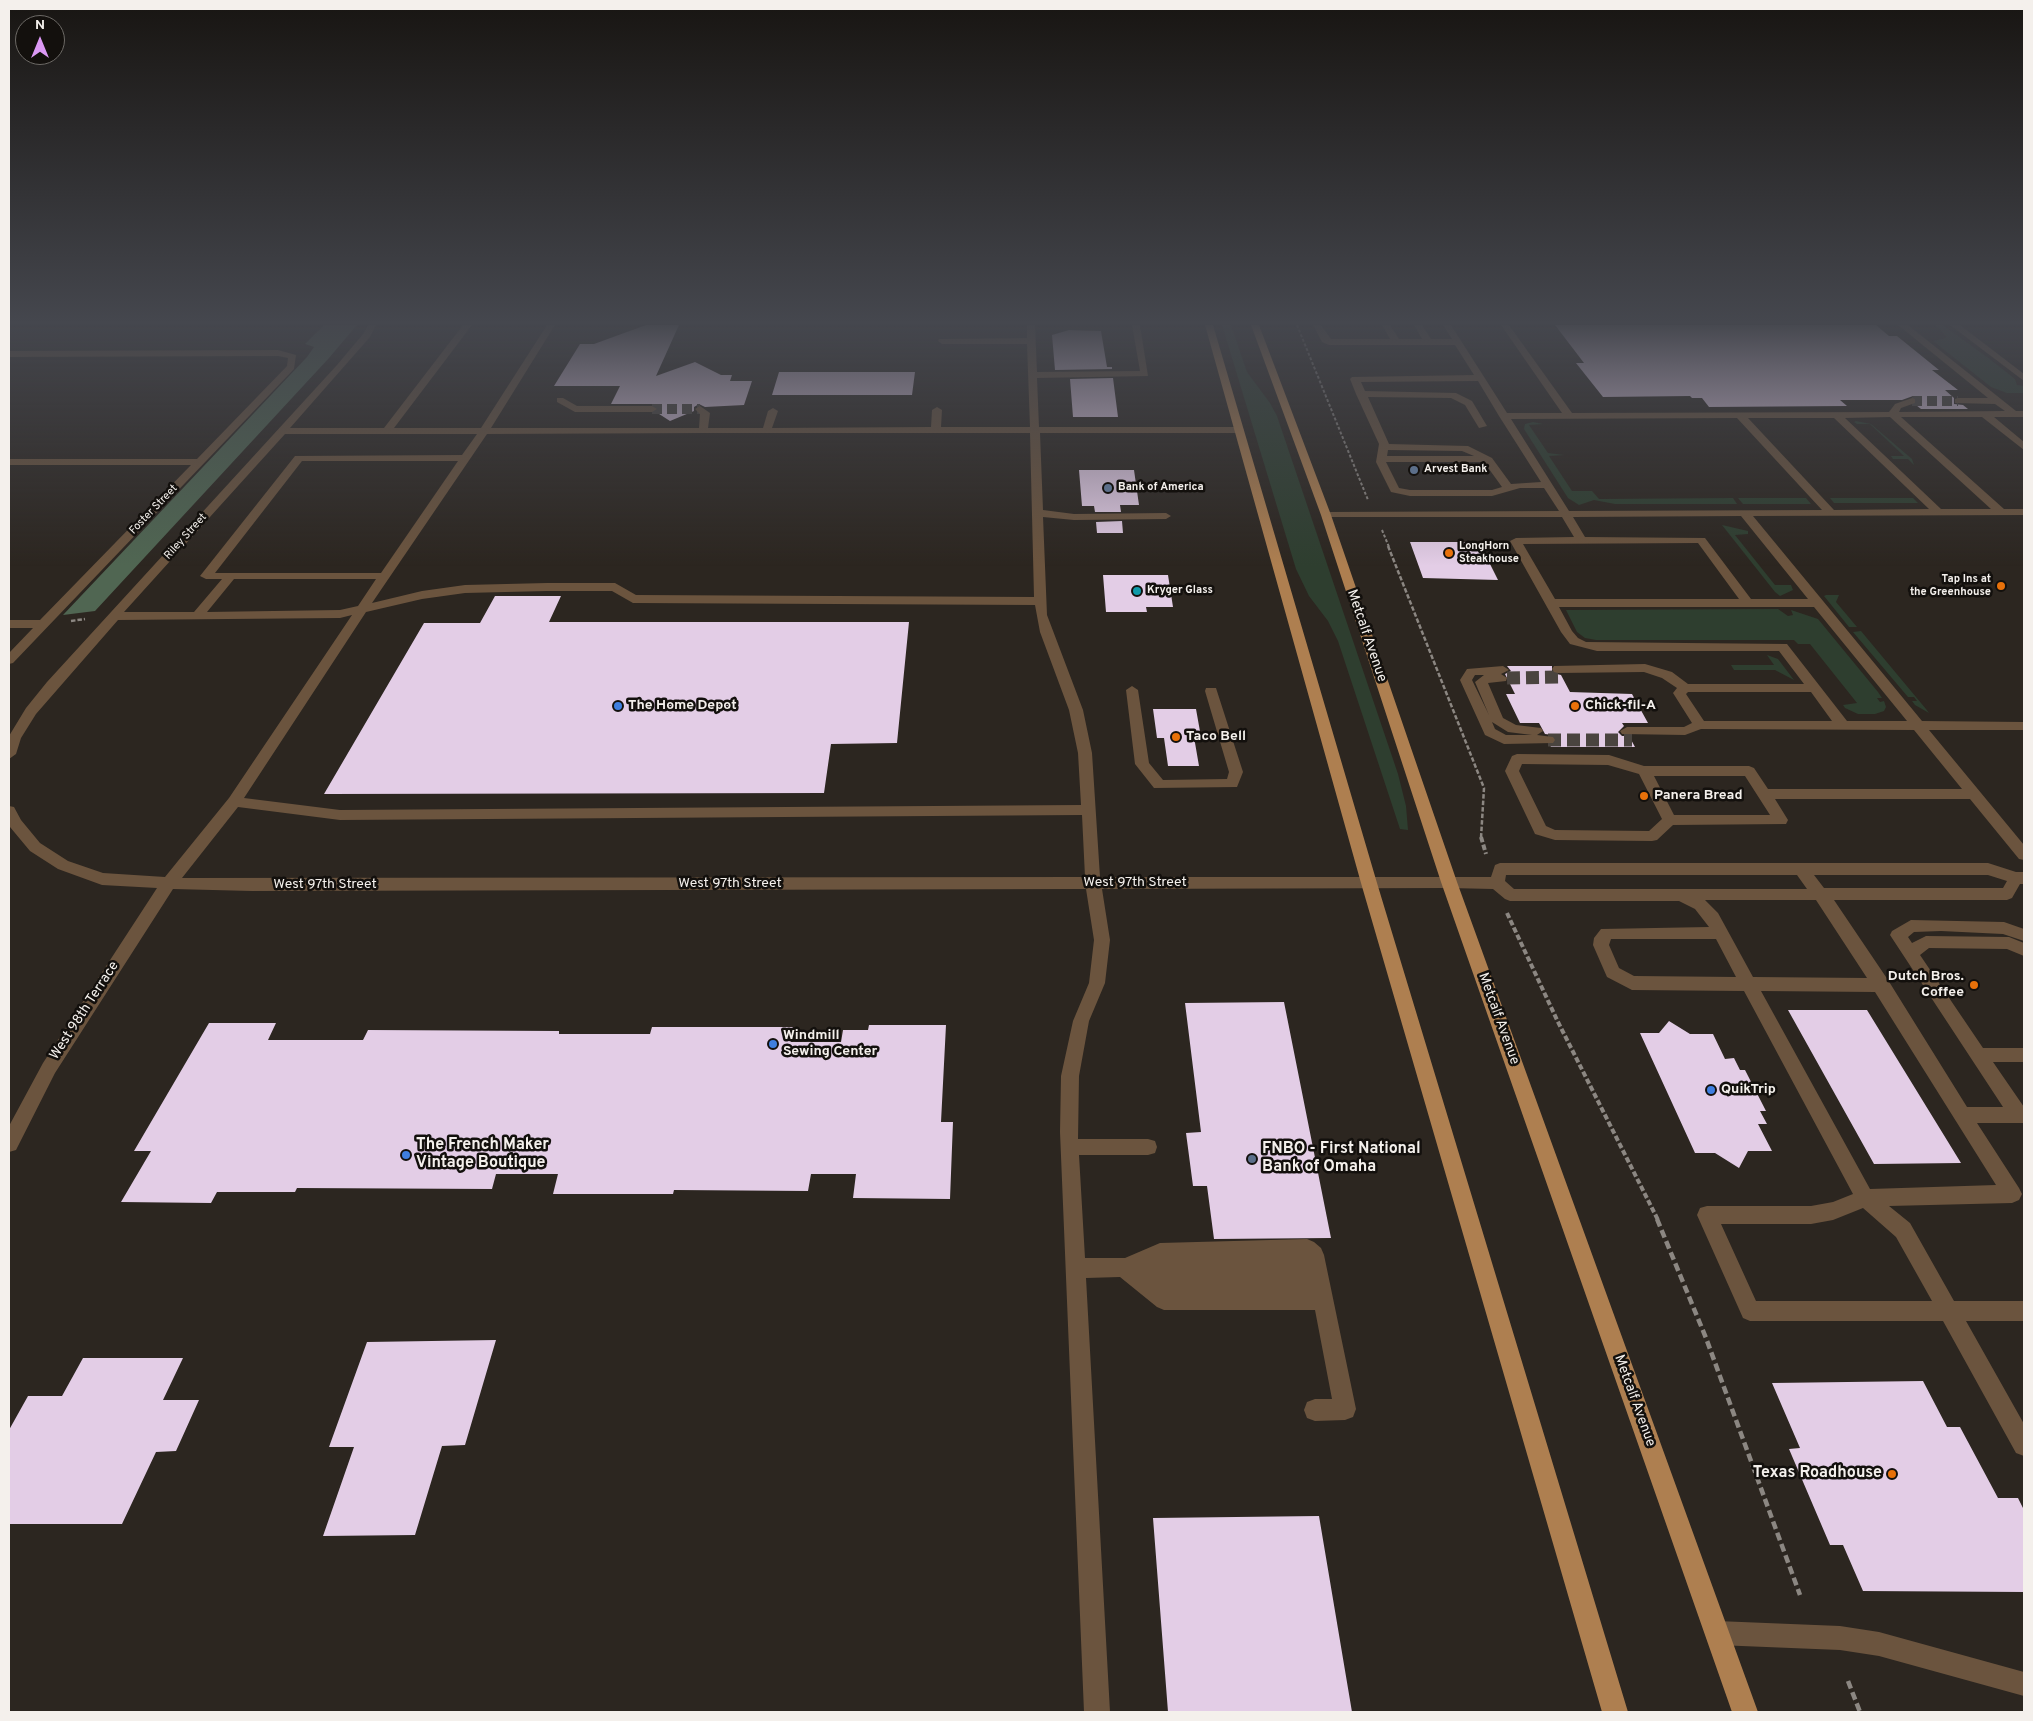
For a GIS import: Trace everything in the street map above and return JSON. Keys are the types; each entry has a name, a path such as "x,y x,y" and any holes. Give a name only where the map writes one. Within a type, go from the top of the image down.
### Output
{"main road":[{"path":"1232,405 1369,883 1615,1712"},
{"name":"Metcalf Avenue","path":"1285,405 1326,515 1449,882 1745,1712"}],"street":[{"name":"Foster Street","path":"9,660 254,405"},
{"name":"Riley Street","path":"9,754 14,738 31,711 306,405"},
{"path":"387,431 407,405"},
{"name":"West 98th Terrace","path":"9,1144 54,1060 169,883 234,802 500,405"},
{"path":"569,405 575,409 652,409"},
{"path":"1034,405 1041,600 1046,632 1076,710 1085,753 1093,883 1102,940 1097,983 1081,1021 1070,1076 1070,1147 1097,1712"},
{"path":"1367,405 1384,444 1383,452 1392,486 1402,492 1492,493 1508,487 1548,485"},
{"path":"1470,405 1482,426"},
{"path":"1497,405 1581,540"},
{"path":"1561,405 1569,416"},
{"path":"1892,414 1900,405"},
{"path":"2006,405 2019,414"},
{"path":"620,432 630,409"},
{"path":"700,409 705,413 706,420 702,432"},
{"path":"936,431 937,410"},
{"path":"766,432 773,411"},
{"path":"1837,414 1939,513"},
{"path":"1892,414 2001,512"},
{"path":"1984,414 2024,446"},
{"path":"1504,416 2019,414"},
{"path":"1740,415 1832,513"},
{"path":"282,431 766,432 1239,430"},
{"path":"1383,452 1486,458 1502,482 1508,487"},
{"path":"384,576 206,576 299,458 465,458"},
{"path":"9,462 200,462"},
{"path":"1326,515 2024,512"},
{"path":"1038,513 1074,517 1166,516"},
{"path":"1744,513 2024,856"},
{"path":"1748,603 1701,540 1516,541 1567,632 1574,641 1583,645 1606,647 1783,647 1844,727"},
{"path":"198,615 231,576"},
{"path":"115,616 340,614 422,596 465,589 547,587 615,587 632,599 1041,600"},
{"path":"1551,603 1818,602"},
{"path":"9,624 43,624"},
{"path":"1505,674 1476,671 1471,672 1466,680 1490,732 1504,739 1545,736"},
{"path":"1560,673 1645,676 1685,688 1814,688"},
{"path":"1685,688 1679,693 1700,725"},
{"path":"1132,690 1142,764 1159,785 1232,784 1236,772 1211,691"},
{"path":"1629,736 1654,738 1664,731 1685,731 1700,725 1844,727 2024,726"},
{"path":"1517,760 1609,760 1644,771 1749,770 1764,794 1781,820 1670,820 1652,836 1555,834 1540,830 1512,770 1517,760"},
{"path":"1644,771 1670,820"},
{"path":"1764,794 1973,794"},
{"path":"234,802 340,815 1089,810"},
{"name":"West 97th Street","path":"9,810 14,823 35,847 63,865 102,879 169,883 272,885 1496,883"},
{"path":"1800,868 1818,894 1834,912 1882,985 2012,1194 1865,1198 1833,1211 1811,1215 1708,1215 1750,1311 2024,1311"},
{"path":"1500,869 1988,869 2020,878 2007,894 1510,895 1496,883 1500,869"},
{"path":"1681,894 1707,912 1721,934 1865,1198 1903,1230 2024,1444"},
{"path":"2021,1116 1898,935 1911,926 1981,926 2004,928 2024,935"},
{"path":"1721,934 1607,934 1602,938 1601,945 1613,972 1632,983 1882,985"},
{"path":"1910,954 1926,942 2009,943 2024,950"},
{"path":"1978,1055 2024,1055"},
{"path":"1963,1116 2021,1116"},
{"path":"1070,1147 1148,1147"},
{"path":"1124,1268 1160,1252 1306,1249 1314,1255 1345,1409 1315,1410"},
{"path":"1076,1268 1308,1266 1320,1287"},
{"path":"1124,1268 1164,1300 1312,1299 1320,1287"},
{"path":"1717,1633 1840,1638 1879,1644 2024,1684"}],"path":[{"path":"1329,405 1373,515 1378,520 1484,788 1481,837 1486,854"},
{"path":"43,624 115,616"},
{"path":"1504,905 1510,922 1557,1020 1641,1182 1661,1226 1706,1338 1800,1596"},
{"path":"1848,1681 1860,1712"}],"green space":[{"path":"261,405 285,405 95,611 63,615"},
{"path":"1246,405 1271,405 1277,416 1398,774 1406,806 1408,830 1400,829 1338,641 1328,621 1309,596 1296,569"},
{"path":"1533,422 1543,424 1529,425 1548,453 1564,455 1549,456 1572,491 1592,491 1599,499 1733,498 1737,504 1615,504 1594,500 1579,505 1568,498 1524,429 1525,424"},
{"path":"1854,422 1871,424 1912,459 1914,465 1908,459 1893,459 1891,456 1904,456 1870,424 1857,424"},
{"path":"1738,498 1806,498 1811,504 1743,504"},
{"path":"1830,498 1913,498 1918,503 1834,503"},
{"path":"1722,525 1748,531 1748,534 1735,535 1775,585 1791,585 1793,590 1780,596 1775,592"},
{"path":"1839,595 1836,602 1857,627 1849,627 1824,596"},
{"path":"1778,609 1788,616 1793,615 1791,610 1818,619 1878,692 1882,698 1877,698 1880,702 1884,701 1886,707 1884,711 1875,714 1858,714 1845,708 1843,705 1857,703 1810,644 1798,644 1794,640 1596,640 1585,638 1577,632 1566,610"},
{"path":"1861,631 1929,713 1915,705 1912,701 1917,701 1914,697 1908,697 1853,632"},
{"path":"1767,655 1778,659 1794,680 1775,670 1734,670 1731,665 1774,665"}],"building":[{"path":"655,405 697,405 694,407 694,411 670,421 656,412 659,408"},
{"path":"702,405 738,405 705,407"},
{"path":"1072,405 1117,405 1118,417 1073,417"},
{"path":"1708,405 1847,406 1709,407"},
{"path":"1916,405 1963,405 1968,409 1921,409"},
{"name":"Bank of America","path":"1079,470 1134,470 1139,505 1120,505 1121,512 1095,512 1094,506 1082,506"},
{"path":"1122,521 1123,533 1097,533 1096,522"},
{"name":"LongHorn Steakhouse","path":"1410,542 1479,542 1498,580 1423,578"},
{"name":"Kryger Glass","path":"1103,575 1168,575 1173,607 1146,607 1147,612 1106,612"},
{"name":"The Home Depot","path":"495,596 561,596 549,622 909,622 897,743 831,744 824,793 324,794 424,623 480,623"},
{"path":"1507,666 1552,666 1552,673 1561,675 1570,692 1632,694 1648,723 1622,723 1624,726 1618,732 1622,736 1629,736 1635,747 1551,747 1550,745 1555,744 1557,739 1553,735 1545,734 1539,723 1520,723 1506,694 1515,694 1505,674 1511,671"},
{"name":"Taco Bell","path":"1153,709 1196,709 1201,737 1194,737 1199,766 1168,766 1164,738 1157,738"},
{"name":"FNBO - First National Bank of Omaha","path":"1284,1002 1331,1238 1214,1239 1207,1186 1193,1186 1186,1133 1201,1132 1185,1003"},
{"path":"1788,1010 1867,1010 1961,1163 1874,1164"},
{"name":"QuikTrip","path":"1669,1021 1690,1034 1713,1034 1725,1059 1734,1058 1740,1070 1745,1070 1766,1111 1760,1111 1767,1124 1758,1124 1772,1151 1748,1151 1739,1168 1715,1153 1695,1153 1640,1033 1659,1033"},
{"path":"209,1023 276,1023 268,1040 363,1040 368,1030 559,1031 559,1034 650,1034 652,1027 793,1027 791,1042 841,1042 843,1030 868,1030 869,1025 946,1025 941,1122 953,1122 950,1199 853,1198 856,1174 811,1174 808,1191 674,1190 673,1194 553,1194 558,1174 496,1174 492,1189 297,1188 295,1192 217,1192 211,1203 121,1202 151,1151 134,1151"},
{"path":"496,1340 465,1445 442,1446 415,1535 323,1536 354,1447 329,1447 367,1342"},
{"path":"83,1358 183,1358 163,1400 199,1400 176,1451 156,1452 122,1524 9,1524 9,1430 28,1396 62,1396"},
{"name":"Texas Roadhouse","path":"1923,1381 1947,1427 1960,1427 1998,1498 2018,1498 2024,1510 2024,1592 1863,1591 1843,1545 1830,1545 1789,1449 1800,1448 1772,1383"},
{"path":"1319,1516 1352,1712 1168,1712 1153,1518"}],"tunnel":[{"path":"652,409 700,409"},
{"path":"1507,678 1562,677"},
{"path":"1548,740 1632,740"}],"place":[{"name":"Arvest Bank","path":"1414,470"},
{"name":"Bank of America","path":"1108,488"},
{"name":"LongHorn Steakhouse","path":"1449,553"},
{"name":"Tap Ins at the Greenhouse","path":"2001,586"},
{"name":"Kryger Glass","path":"1137,591"},
{"name":"The Home Depot","path":"618,706"},
{"name":"Chick-fil-A","path":"1575,706"},
{"name":"Taco Bell","path":"1176,737"},
{"name":"Panera Bread","path":"1644,796"},
{"name":"Dutch Bros. Coffee","path":"1974,985"},
{"name":"Windmill Sewing Center","path":"773,1044"},
{"name":"QuikTrip","path":"1711,1090"},
{"name":"The French Maker Vintage Boutique","path":"406,1155"},
{"name":"FNBO - First National Bank of Omaha","path":"1252,1159"},
{"name":"Texas Roadhouse","path":"1892,1474"}]}
